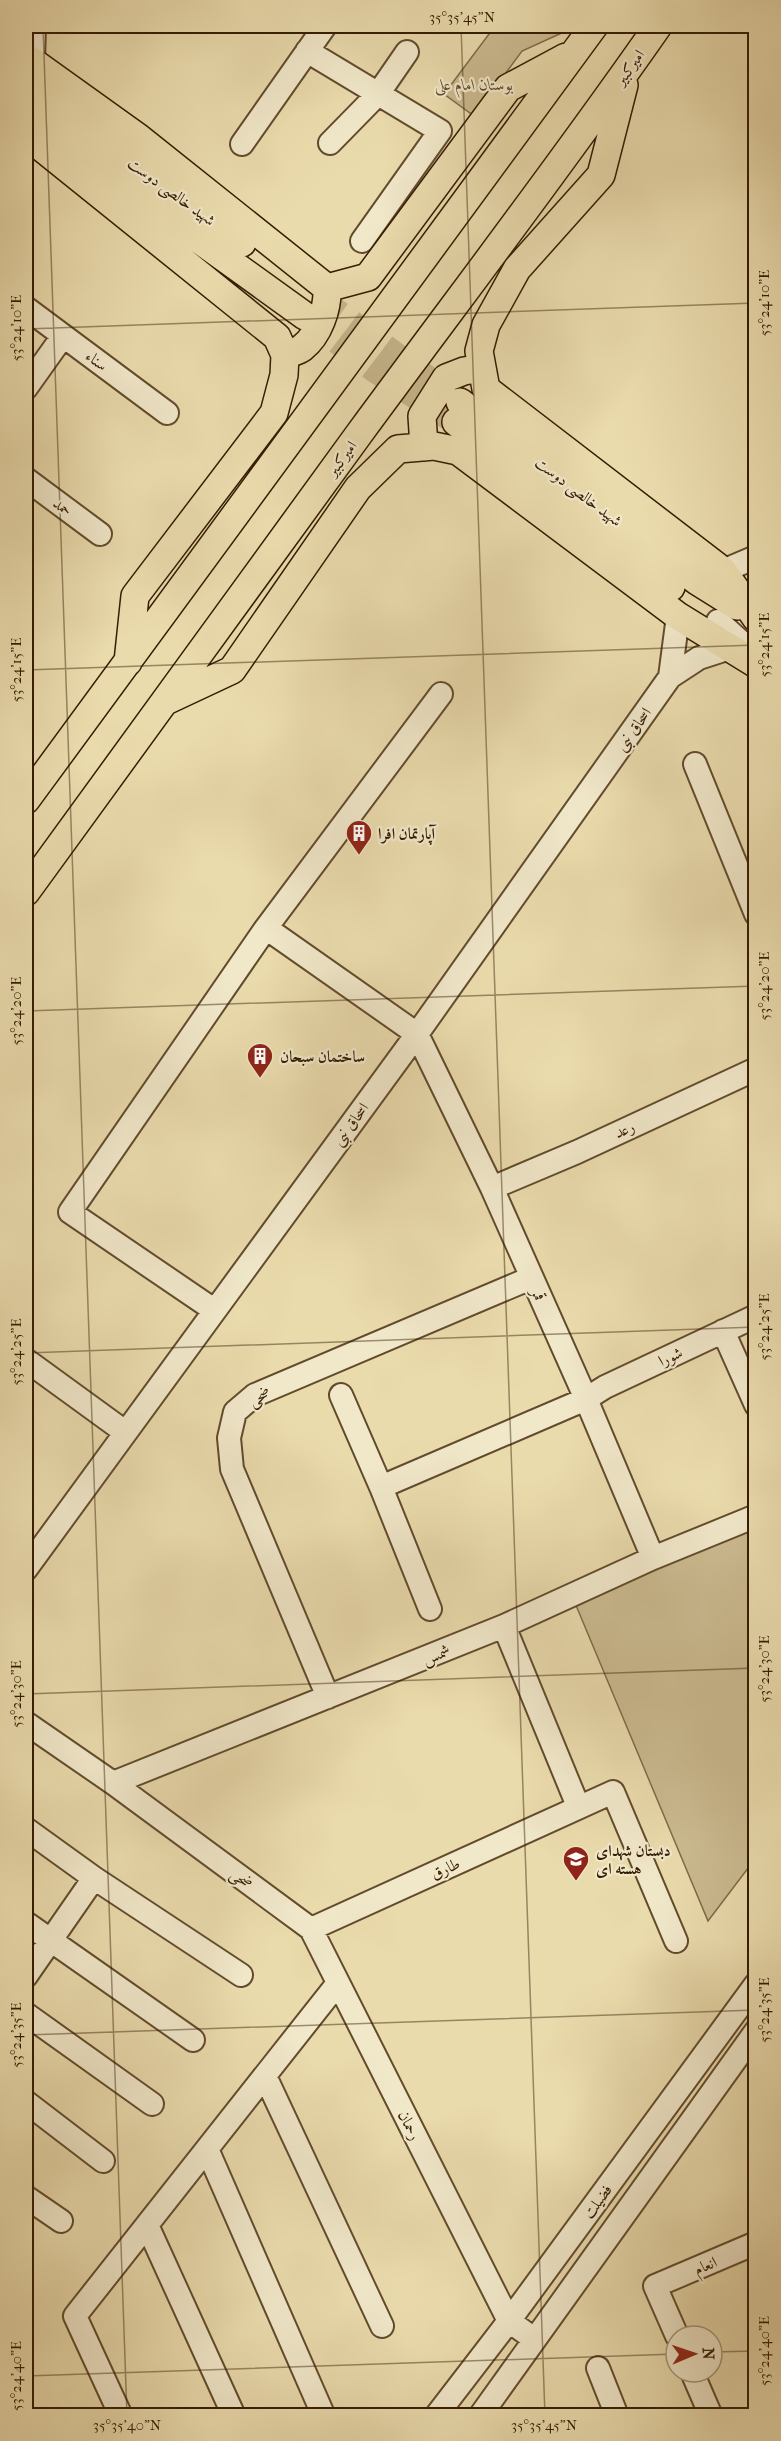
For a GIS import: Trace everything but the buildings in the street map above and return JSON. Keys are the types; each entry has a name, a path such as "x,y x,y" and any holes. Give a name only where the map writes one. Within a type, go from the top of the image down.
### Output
{"main road":[{"path":"26,801 594,26"},
{"name":"امیرکبیر","path":"26,891 658,26"},
{"path":"317,301 368,277 508,88 573,53"},
{"name":"شهید خالصی دوست","path":"28,68 317,301"},
{"path":"628,69 601,175 518,269 486,325 478,351 486,389 723,571 741,616"},
{"name":"شهید خالصی دوست","path":"26,115 317,301"},
{"path":"26,135 277,337 285,355 284,375 274,413 135,597 128,662"},
{"path":"285,355 302,348 318,327 328,300 317,301"},
{"path":"424,447 422,416 446,378 482,368"},
{"name":"شهید خالصی دوست","path":"455,410 685,597"},
{"path":"167,701 232,670 358,488 398,449 434,446 458,451 685,597 741,616"},
{"path":"685,597 730,648 756,664"}],"street":[{"path":"28,68 34,26"},
{"path":"242,144 325,26"},
{"path":"307,51 440,131 362,241"},
{"path":"330,143 378,94 407,52"},
{"name":"سناء","path":"26,308 168,413"},
{"path":"26,388 63,336"},
{"name":"حمد","path":"26,479 100,534"},
{"path":"723,571 756,557"},
{"path":"670,676 685,597"},
{"path":"741,616 756,655"},
{"path":"670,676 699,658 730,648"},
{"name":"اسحاق نبی","path":"26,1569 417,1034 670,676"},
{"path":"214,1310 70,1212 266,928 441,694"},
{"path":"695,764 756,914"},
{"path":"266,928 417,1034"},
{"name":"قمر","path":"417,1034 492,1188 586,1399 653,1558"},
{"name":"رعد","path":"492,1188 577,1152 756,1069"},
{"name":"ضحی","path":"328,1697 232,1469 229,1438 235,1413 255,1395 531,1278"},
{"name":"شورا","path":"381,1487 586,1399 605,1387 756,1316"},
{"path":"723,1331 756,1405"},
{"path":"26,1360 125,1432"},
{"path":"341,1395 430,1609"},
{"name":"شمس","path":"113,1783 504,1626 653,1558 756,1516"},
{"path":"504,1626 578,1806"},
{"name":"ضحی","path":"26,1723 113,1783 311,1929"},
{"name":"طارق","path":"311,1929 613,1792 676,1941"},
{"path":"26,1829 94,1878 241,1975"},
{"path":"26,1976 94,1878"},
{"path":"26,1923 193,2040"},
{"name":"رحمان","path":"311,1929 509,2321"},
{"path":"121,2415 75,2316 338,1983"},
{"name":"فضیلت","path":"436,2415 509,2321 756,1984"},
{"path":"26,2014 152,2104"},
{"name":"فضیلت","path":"480,2415 756,2031"},
{"path":"265,2076 382,2326"},
{"path":"26,2102 103,2161"},
{"path":"207,2149 322,2412"},
{"path":"26,2197 61,2221"},
{"path":"147,2225 234,2415"},
{"name":"انعام","path":"672,2324 655,2286 756,2243"},
{"path":"509,2321 534,2339"},
{"path":"598,2368 617,2415"},
{"path":"698,2384 711,2415"}],"green space":[{"name":"بوستان امام علی","path":"495,26 577,26 522,51 474,116 444,94"},
{"path":"755,1525 755,1859 708,1921 575,1603"}],"tunnel":[{"path":"318,299 459,402"},
{"path":"305,316 376,370 449,417"}],"place":[{"name":"آپارتمان افرا","path":"359,856"},
{"name":"ساختمان سبحان","path":"260,1079"},
{"name":"دبستان شهدای هسته ای","path":"576,1882"}]}
